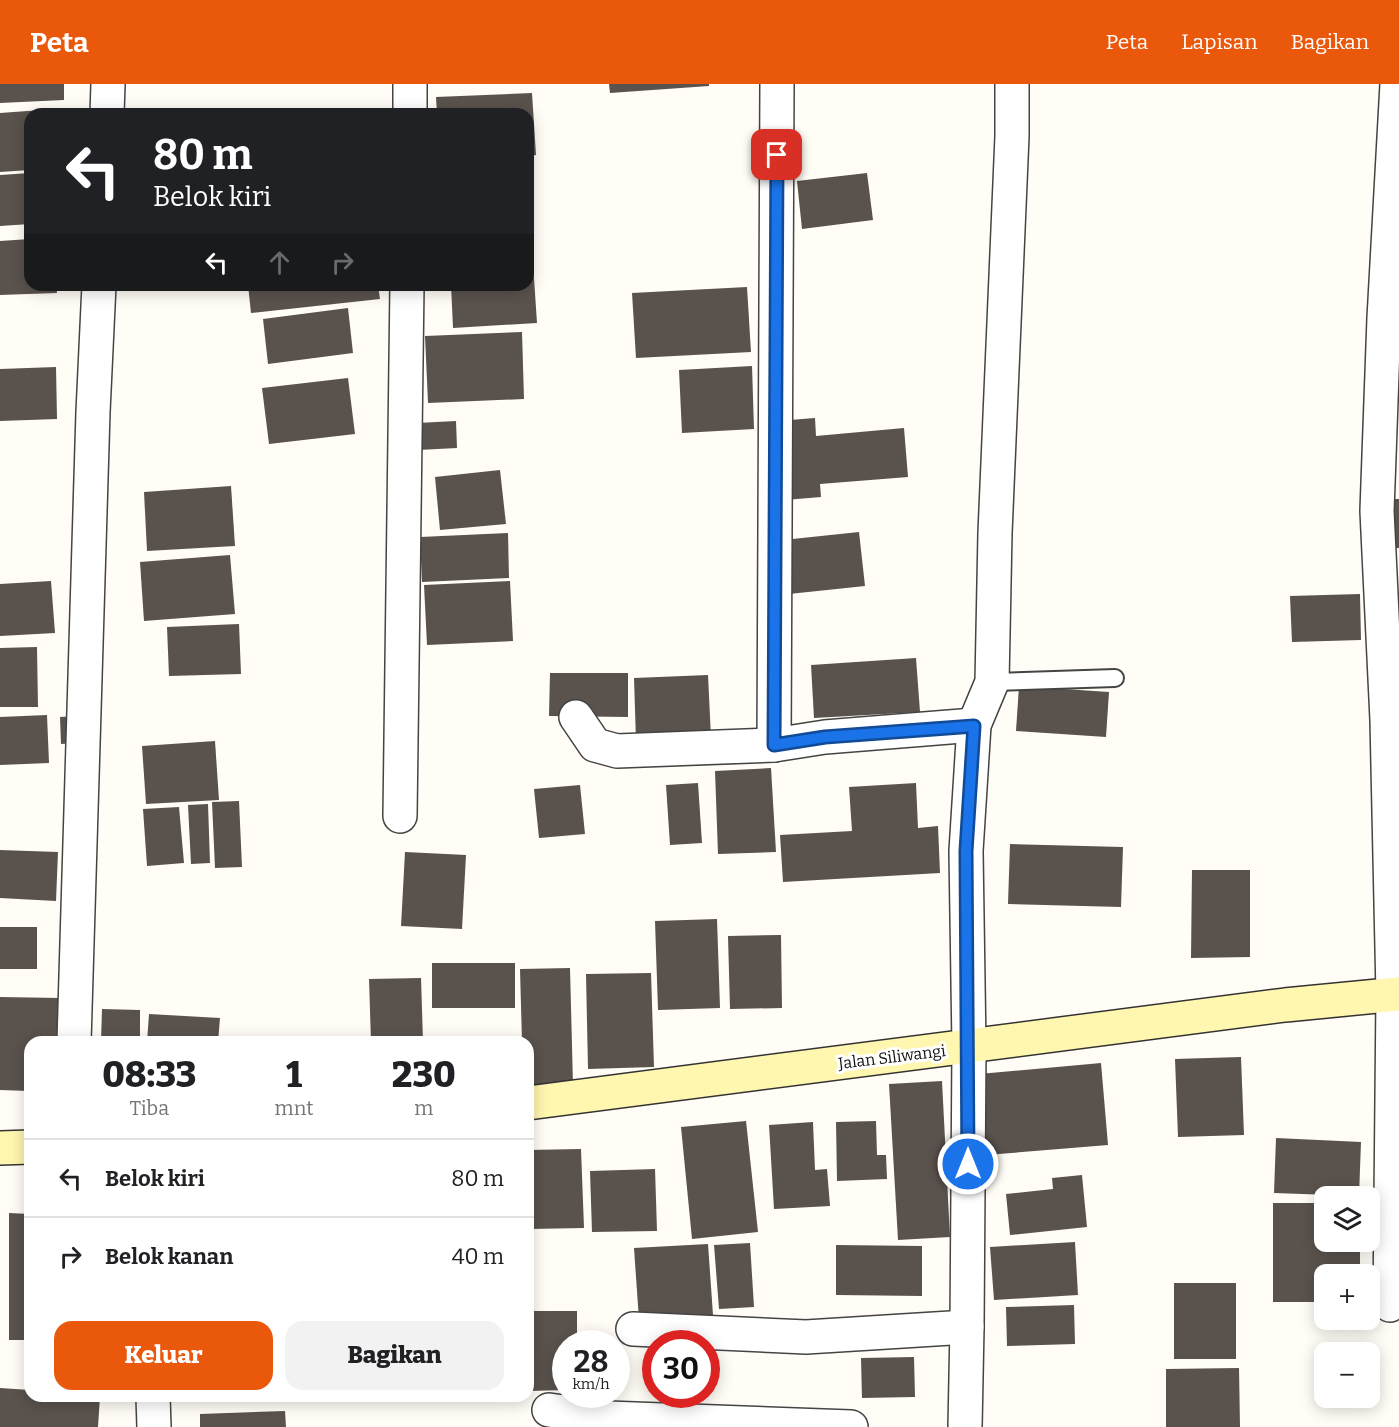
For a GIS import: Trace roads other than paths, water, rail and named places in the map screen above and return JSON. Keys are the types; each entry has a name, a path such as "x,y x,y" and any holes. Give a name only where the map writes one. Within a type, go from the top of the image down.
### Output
{"street":[{"path":"106,108 108,84"},
{"path":"410,84 410,108"},
{"path":"774,745 777,84"},
{"path":"964,1427 969,1047 966,851 974,726 992,682 995,533 1012,136 1012,84"},
{"path":"1390,1305 1396,994 1377,511 1396,84"},
{"path":"74,1036 99,291"},
{"path":"400,816 407,291"},
{"path":"576,717 595,745 617,751 774,745 825,737 974,726"},
{"name":"Jalan Siliwangi","path":"534,1102 1285,1005 1396,994"},
{"path":"0,1148 24,1147"},
{"path":"633,1329 806,1337 967,1327"},
{"path":"153,1402 154,1427"},
{"path":"549,1410 608,1418 851,1427"}],"lane":[{"path":"992,682 1115,678"}]}
